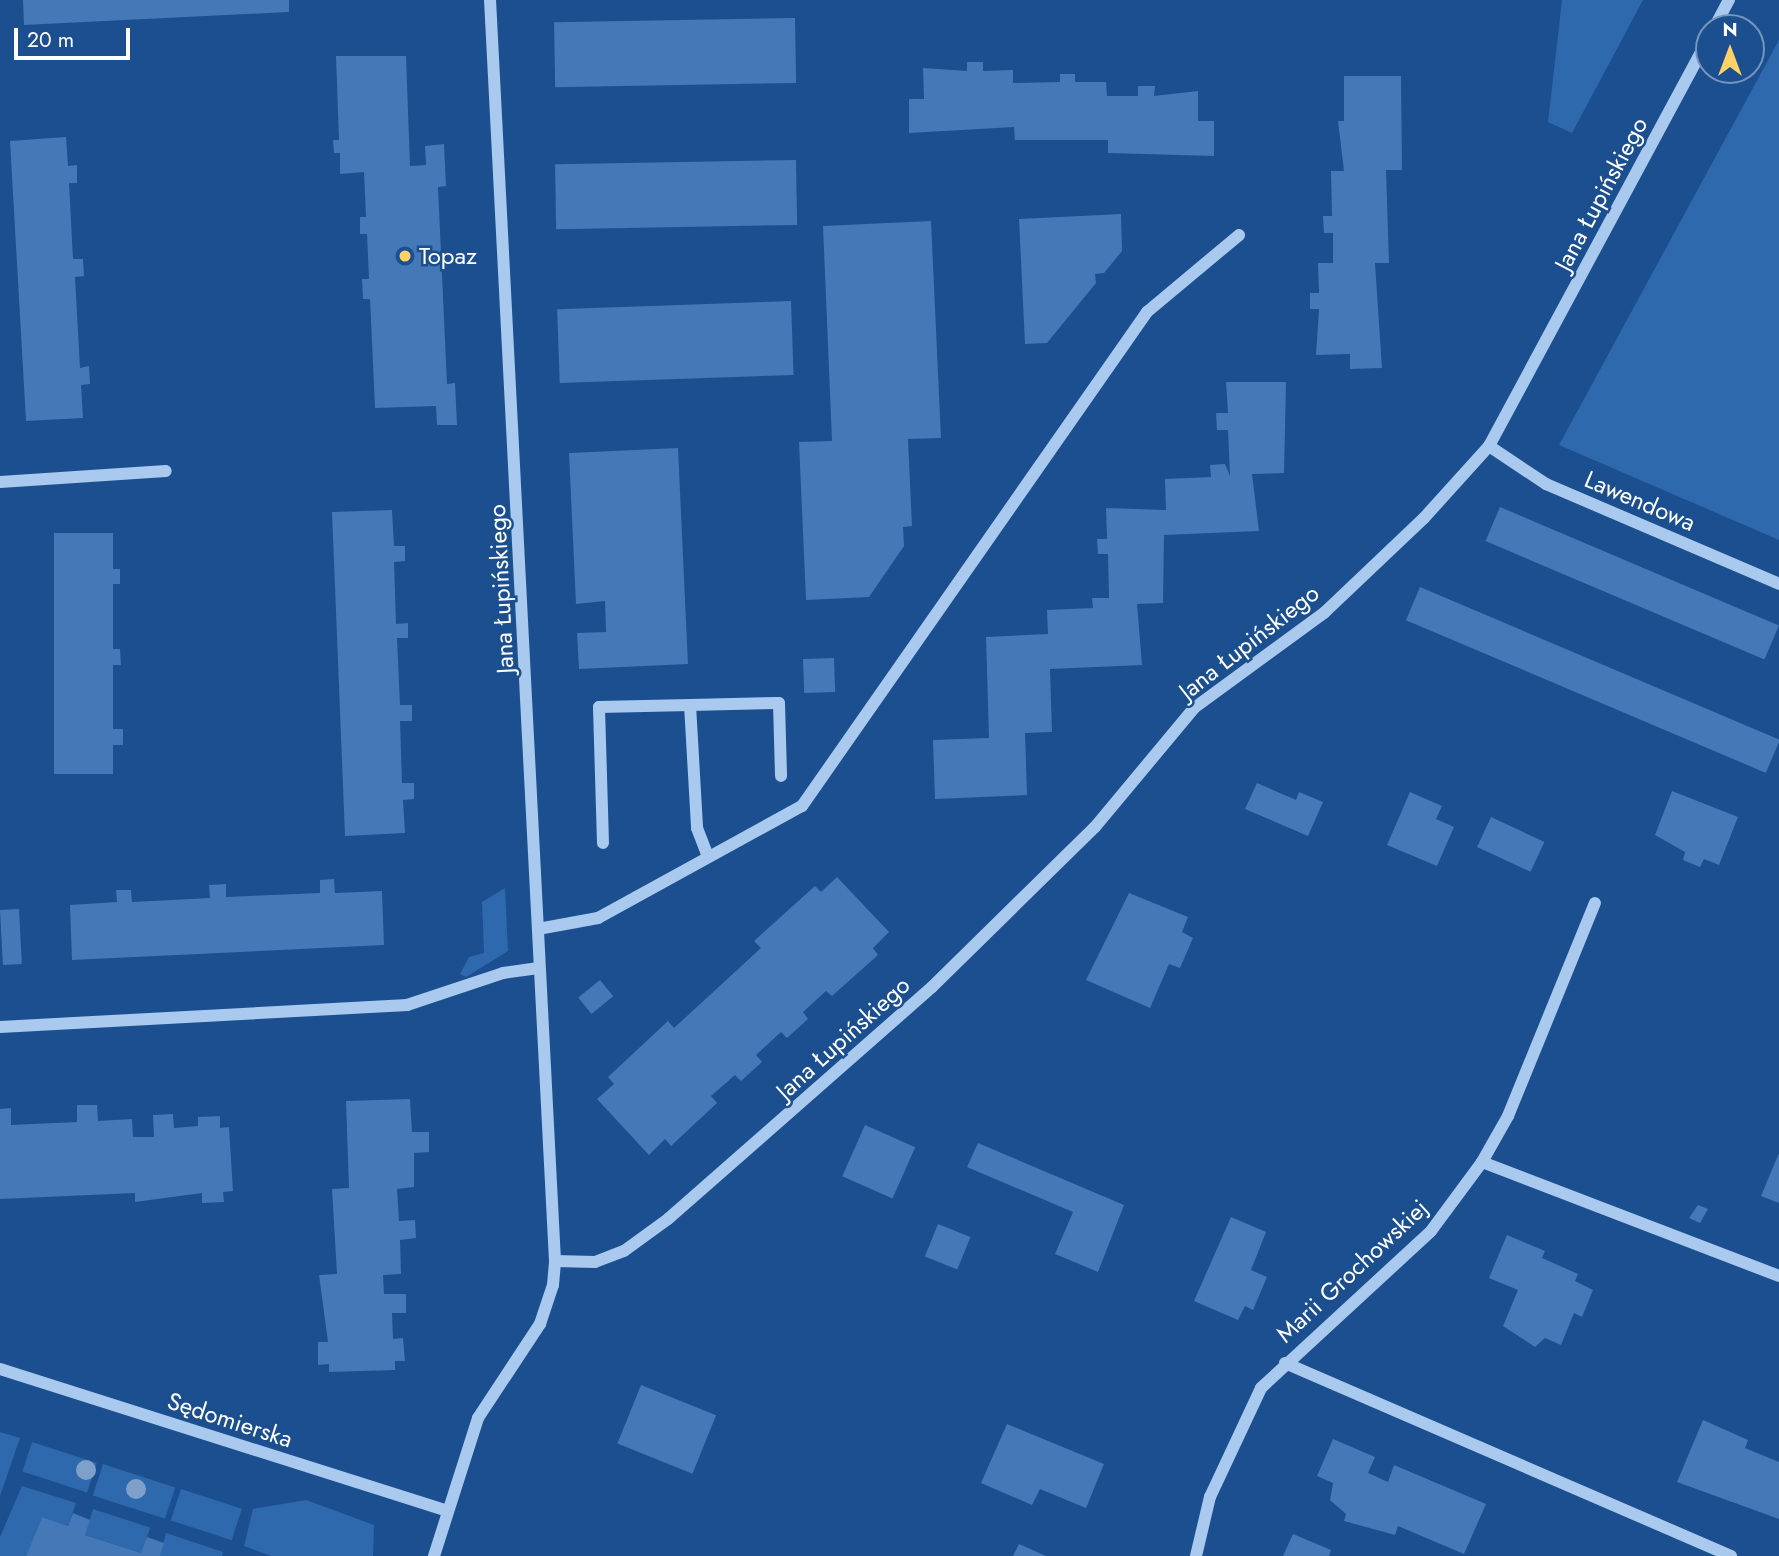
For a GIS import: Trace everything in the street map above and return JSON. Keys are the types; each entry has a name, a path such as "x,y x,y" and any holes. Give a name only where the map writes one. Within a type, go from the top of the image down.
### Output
{"street":[{"name":"Jana Łupińskiego","path":"435,1556 478,1418 547,1307 555,1261 490,0"},
{"name":"Jana Łupińskiego","path":"555,1261 596,1262 624,1251 886,1032 1095,827 1194,708 1325,612 1489,446 1695,64"},
{"path":"538,929 598,918 802,806 1147,312 1239,234"},
{"name":"Lawendowa","path":"1489,446 1546,484 1779,584"},
{"path":"0,482 166,471"},
{"path":"603,843 599,707 779,703 781,776"},
{"path":"690,705 697,828 708,856"},
{"name":"Marii Grochowskiej","path":"1196,1556 1223,1465 1261,1388 1431,1231 1482,1162 1508,1116 1595,903"},
{"path":"0,1027 407,1005 503,973 539,968"},
{"path":"1482,1162 1779,1276"},
{"path":"1285,1363 1731,1556"},
{"name":"Sędomierska","path":"0,1369 447,1511"}],"shaded area":[{"path":"1562,0 1643,0 1572,133 1548,122"},
{"path":"1779,40 1779,540 1559,445 1755,84 1765,84 1765,66"},
{"path":"505,888 508,951 466,977 460,974 469,957 484,953 482,902"},
{"path":"0,1432 20,1438 0,1496"},
{"path":"32,1442 97,1463 87,1492 22,1471"},
{"path":"103,1464 175,1487 165,1519 93,1495"},
{"path":"22,1486 76,1503 68,1526 42,1517 26,1556 0,1556 0,1537"},
{"path":"181,1489 242,1509 232,1540 171,1520"},
{"path":"306,1500 374,1525 373,1556 271,1556 244,1546 253,1509"},
{"path":"93,1509 150,1528 142,1553 85,1535"},
{"path":"166,1533 223,1552 222,1556 160,1556"}],"building":[{"path":"23,0 289,0 289,12 24,25"},
{"path":"795,18 796,83 555,87 554,22"},
{"name":"Topaz","path":"336,56 406,56 410,166 426,165 425,146 444,144 446,186 438,187 447,384 455,383 457,425 437,425 436,406 375,408 370,299 363,299 362,279 369,279 367,234 360,234 360,217 366,217 364,172 340,174 340,153 334,153 333,140 339,140"},
{"path":"967,62 983,62 983,71 1013,70 1013,83 1060,82 1060,74 1075,74 1075,82 1106,82 1107,96 1138,96 1138,86 1155,86 1154,96 1198,91 1198,121 1214,121 1214,156 1108,153 1108,140 1015,140 1014,127 909,133 909,99 924,99 923,68 967,71"},
{"path":"1344,76 1401,76 1402,170 1386,170 1389,263 1375,263 1382,368 1350,369 1350,354 1316,355 1319,309 1310,309 1310,293 1319,293 1318,263 1333,263 1333,233 1324,233 1323,216 1332,216 1331,171 1344,171 1338,121 1344,121"},
{"path":"66,137 68,166 77,165 77,183 69,183 73,259 83,259 84,276 75,277 80,368 89,366 90,384 81,385 83,418 26,421 10,141"},
{"path":"796,160 797,225 556,229 555,164"},
{"path":"1121,214 1122,251 1104,273 1095,274 1096,283 1047,343 1025,344 1019,219"},
{"path":"931,221 941,438 908,439 912,526 903,527 904,546 869,597 806,600 799,442 832,441 823,226"},
{"path":"791,301 794,375 560,383 557,309"},
{"path":"1226,382 1286,382 1284,473 1252,474 1259,531 1164,535 1163,603 1137,604 1142,665 1050,669 1052,732 1025,733 1027,795 935,799 933,740 989,738 986,637 1048,634 1047,610 1093,608 1092,598 1109,598 1108,554 1098,554 1097,539 1107,539 1106,508 1166,510 1165,479 1211,477 1210,465 1225,464 1230,476 1228,430 1217,430 1216,413 1228,413"},
{"path":"678,448 688,664 579,669 577,633 606,632 605,601 576,604 569,453"},
{"path":"1500,507 1779,625 1764,659 1486,541"},
{"path":"392,510 394,546 405,546 405,561 394,562 396,624 408,623 408,638 397,638 400,705 412,705 412,721 400,721 402,783 414,783 414,799 403,800 405,833 345,836 332,512"},
{"path":"54,533 113,533 113,569 120,569 120,584 113,584 113,649 120,649 121,665 113,665 113,729 123,729 123,745 113,745 113,774 54,774"},
{"path":"1420,587 1779,739 1766,773 1406,620"},
{"path":"834,658 835,692 804,693 803,659"},
{"path":"1257,783 1296,800 1299,792 1323,802 1308,836 1245,809"},
{"path":"1672,791 1738,817 1719,865 1704,859 1700,867 1683,860 1685,852 1655,835"},
{"path":"1410,792 1442,806 1436,819 1454,827 1437,866 1387,845"},
{"path":"1491,817 1544,842 1531,872 1477,847"},
{"path":"837,877 889,932 873,948 878,955 832,996 826,991 803,1012 808,1019 787,1038 781,1032 756,1055 762,1062 741,1081 735,1075 711,1096 717,1103 671,1146 665,1139 649,1155 597,1099 614,1084 608,1077 668,1021 674,1028 761,948 754,941 815,886 821,892"},
{"path":"334,879 335,893 382,891 384,945 72,960 70,905 117,902 116,890 131,890 132,902 210,898 209,885 226,884 226,897 320,893 320,880"},
{"path":"1129,893 1188,917 1182,932 1193,938 1180,968 1169,964 1150,1008 1086,980"},
{"path":"19,909 22,964 3,965 0,910"},
{"path":"600,980 613,996 591,1014 578,998"},
{"path":"410,1099 412,1132 429,1132 429,1152 414,1153 414,1187 397,1189 399,1221 415,1220 416,1238 400,1240 401,1274 383,1275 384,1294 406,1294 406,1313 392,1313 393,1339 403,1338 405,1361 395,1361 395,1370 329,1372 329,1364 318,1365 318,1342 328,1342 319,1275 337,1274 332,1189 349,1188 346,1101"},
{"path":"77,1105 97,1105 98,1121 132,1119 133,1137 154,1137 153,1115 173,1114 174,1128 198,1126 198,1117 220,1116 220,1128 229,1127 233,1191 223,1192 224,1202 202,1203 202,1193 135,1202 135,1193 0,1199 0,1109 11,1108 11,1125 77,1122"},
{"path":"865,1125 915,1147 892,1199 842,1176"},
{"path":"978,1143 1124,1205 1098,1272 1055,1254 1073,1212 967,1167"},
{"path":"1779,1153 1779,1203 1761,1196"},
{"path":"1698,1205 1708,1209 1700,1223 1689,1218"},
{"path":"1231,1217 1266,1232 1251,1270 1267,1277 1253,1310 1245,1306 1238,1320 1194,1301"},
{"path":"938,1224 970,1237 957,1270 925,1256"},
{"path":"1507,1235 1545,1251 1542,1258 1578,1274 1575,1281 1593,1290 1582,1317 1574,1313 1561,1345 1545,1338 1535,1347 1503,1326 1518,1290 1489,1278"},
{"path":"641,1385 716,1415 693,1474 617,1443"},
{"path":"1703,1420 1748,1440 1745,1448 1779,1462 1779,1519 1677,1482"},
{"path":"1007,1424 1104,1464 1086,1508 1040,1489 1032,1505 981,1483"},
{"path":"1333,1439 1375,1457 1368,1473 1388,1482 1394,1465 1486,1504 1464,1554 1398,1526 1395,1535 1344,1521 1346,1514 1330,1500 1333,1483 1317,1476"},
{"path":"73,1513 90,1520 85,1535 141,1553 147,1537 164,1543 160,1556 26,1556 42,1517 68,1526"},
{"path":"1293,1534 1331,1550 1329,1556 1283,1556"},
{"path":"1019,1544 1046,1556 1013,1556"}],"place":[{"name":"Topaz","path":"405,256"}]}
